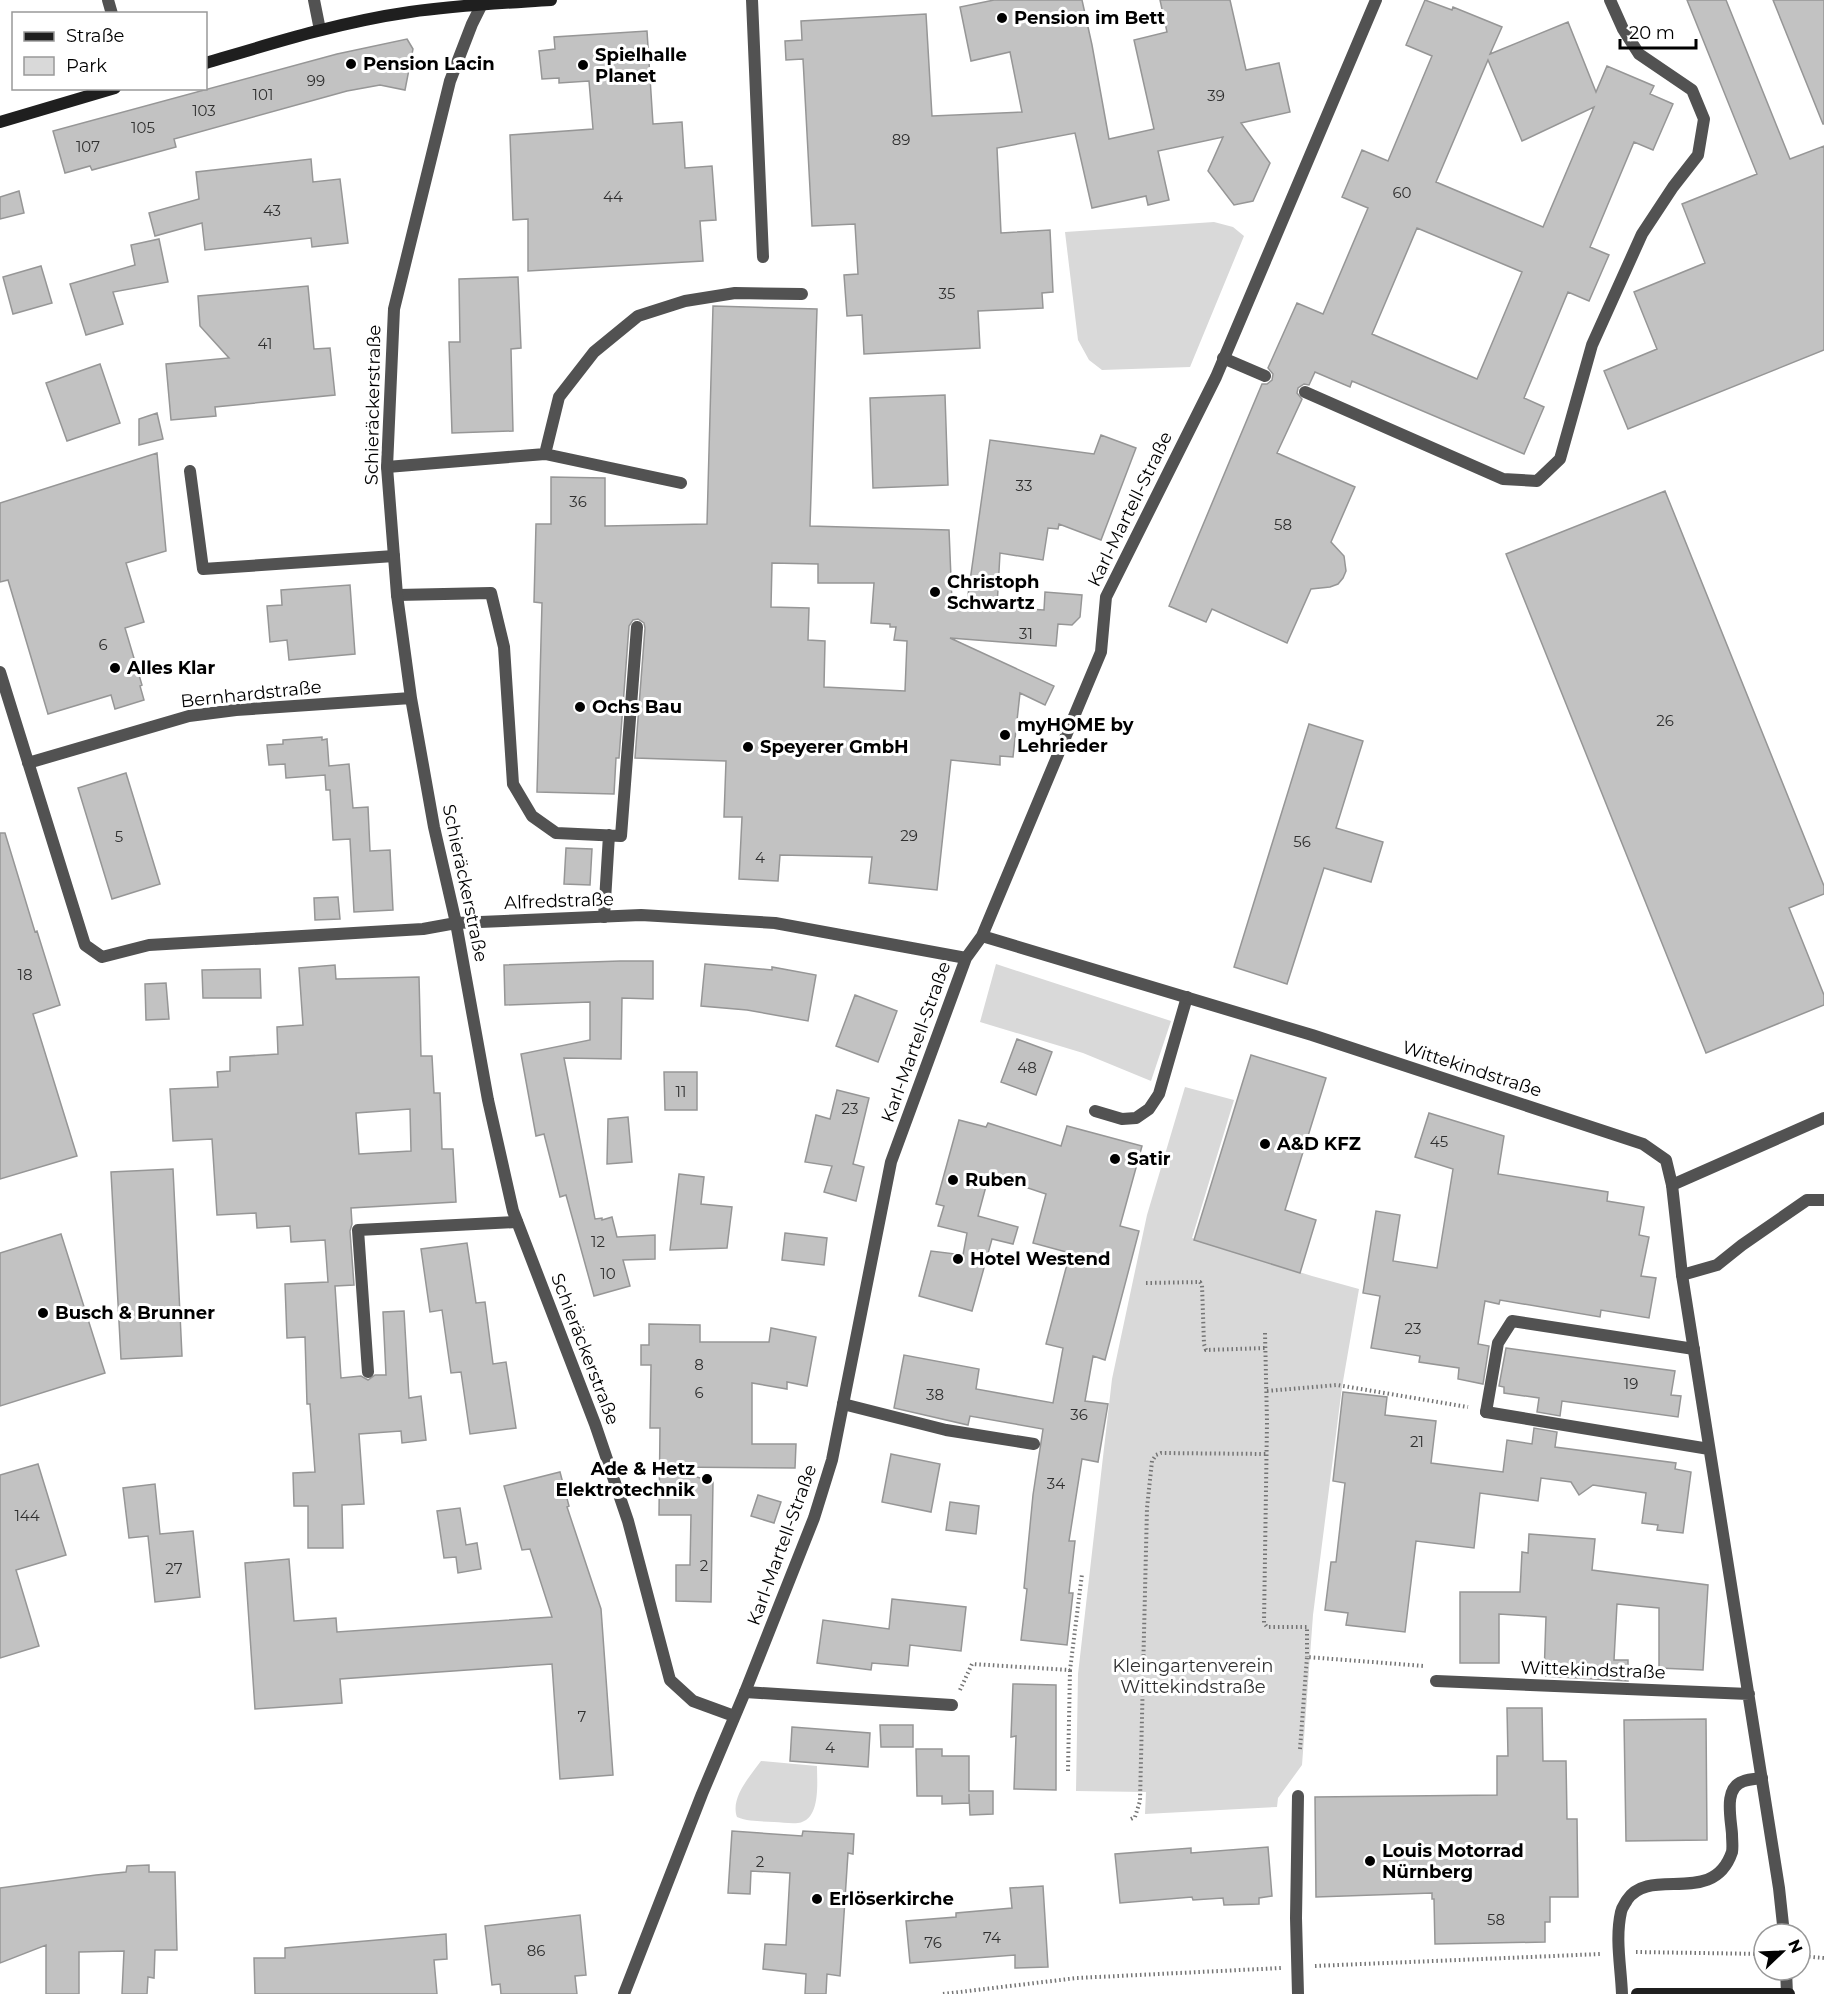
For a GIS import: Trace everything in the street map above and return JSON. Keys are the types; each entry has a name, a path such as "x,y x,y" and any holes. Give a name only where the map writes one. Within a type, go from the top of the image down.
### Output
{"main road":[{"path":"207,63 320,30 410,12 483,2 551,0"},
{"path":"0,122 108,90"},
{"path":"1637,1994 1788,1994"}],"street":[{"path":"314,0 320,30"},
{"path":"752,0 763,256"},
{"name":"Karl-Martell-Straße","path":"624,1994 814,1518 832,1460 891,1162 966,958 982,936 1101,652 1106,597 1223,358 1376,0"},
{"path":"1305,392 1503,480 1537,481 1560,459 1593,345 1642,234 1673,187 1698,155 1704,119 1692,90 1639,54 1610,0"},
{"name":"Schieräckerstraße","path":"483,2 450,81 394,309 387,467 397,595 411,698 434,827 456,923 488,1100 513,1211 596,1424 628,1521 670,1680 693,1701 734,1716"},
{"path":"545,454 559,397 594,352 638,316 685,300 725,294 802,294"},
{"path":"1223,358 1265,376"},
{"path":"387,467 545,454 681,483"},
{"path":"190,471 203,569 394,556"},
{"path":"397,595 491,593 504,647 513,784 532,816 556,833 621,836 637,627"},
{"path":"0,672 28,763"},
{"name":"Bernhardstraße","path":"28,763 189,716 237,710 411,698"},
{"name":"Alfredstraße","path":"28,763 85,945 102,957 149,945 423,929 456,923 640,915 775,923 966,958"},
{"path":"604,917 609,835"},
{"name":"Wittekindstraße","path":"982,936 1312,1035 1643,1144 1666,1160 1672,1185 1682,1275 1783,1922"},
{"path":"1095,1111 1122,1119 1136,1118 1149,1109 1160,1094 1187,997"},
{"path":"1672,1185 1824,1118"},
{"path":"1682,1275 1717,1265 1807,1200 1824,1200"},
{"path":"368,1372 358,1230 518,1222"},
{"path":"1694,1349 1512,1321 1498,1343 1486,1412 1710,1449"},
{"path":"843,1404 946,1430 1034,1444"},
{"name":"Wittekindstraße","path":"1436,1681 1749,1695"},
{"path":"745,1692 952,1706"},
{"path":"1622,1994 1619,1953 1621,1910 1631,1894 1648,1885 1695,1884 1710,1878 1725,1866 1733,1850 1730,1800 1732,1791 1744,1780 1762,1778"},
{"path":"1298,1796 1298,1994"}],"path":[{"path":"1146,1283 1200,1282 1206,1350 1266,1348"},
{"path":"1265,1334 1267,1391 1264,1623 1268,1627 1307,1627 1300,1749"},
{"path":"1267,1391 1337,1385 1456,1404"},
{"path":"1131,1819 1135,1817 1140,1801 1148,1508 1152,1461 1156,1455 1161,1454 1266,1454"},
{"path":"1068,1771 1070,1670 1082,1574"},
{"path":"1307,1657 1416,1665"},
{"path":"952,1706 972,1664 1070,1670"},
{"path":"943,1994 1077,1978 1297,1967 1652,1952 1752,1954"}],"green space":[{"path":"1214,222 1233,227 1244,236 1190,367 1102,370 1089,360 1078,340 1065,232"},
{"path":"996,964 1171,1021 1151,1081 1083,1053 980,1022"},
{"name":"Kleingartenverein Wittekindstraße","path":"1185,1087 1234,1100 1192,1238 1359,1289 1342,1387 1313,1615 1302,1765 1278,1798 1277,1807 1145,1814 1146,1792 1076,1791 1078,1674 1112,1379 1147,1215"},
{"path":"761,1761 817,1766 816,1800 811,1815 805,1820 789,1823 751,1821 737,1817 736,1802 739,1795"}],"building":[{"path":"994,0 1082,0 1109,139 1154,129 1134,40 1167,32 1160,0 1230,0 1246,70 1279,63 1290,112 1241,123 1270,163 1253,201 1234,205 1208,171 1223,137 1158,151 1169,200 1148,205 1146,196 1092,208 1075,133 997,148 1001,233 1050,230 1053,292 1042,293 1043,308 978,311 980,348 864,354 862,315 847,316 844,275 858,274 855,224 812,226 803,59 786,60 785,41 802,40 801,21 926,14 932,116 1022,112 1010,52 971,61 960,7"},
{"path":"1425,0 1452,10 1453,7 1502,27 1490,54 1568,22 1596,92 1607,66 1654,86 1650,94 1673,104 1653,150 1634,142 1590,247 1609,255 1589,301 1568,292 1524,398 1544,407 1524,454 1352,381 1350,387 1315,372 1309,385 1304,384 1298,388 1297,393 1302,399 1277,453 1355,487 1331,542 1344,556 1346,571 1343,578 1338,584 1330,587 1311,589 1287,643 1212,609 1206,622 1169,606 1262,384 1267,384 1272,380 1273,374 1268,368 1297,303 1323,314 1368,208 1342,197 1362,150 1388,161 1432,56 1406,45","holes":["1488,60 1522,141 1594,107 1543,227 1436,182","1417,228 1522,272 1477,379 1372,334"]},
{"path":"1687,0 1726,0 1790,159 1824,146 1824,350 1628,429 1604,371 1657,349 1634,292 1705,263 1682,204 1757,174"},
{"path":"1773,0 1824,0 1824,124 1823,124"},
{"path":"647,31 653,124 682,122 685,168 712,166 716,220 700,221 703,261 528,271 528,219 513,220 510,135 593,129 589,81 559,83 559,78 542,79 539,51 555,49 554,37"},
{"path":"407,39 413,49 405,90 380,85 347,91 174,139 176,147 92,170 90,166 65,173 53,131 337,54"},
{"path":"311,159 313,182 340,179 348,243 312,247 311,238 205,250 202,223 155,236 149,213 199,199 196,172"},
{"path":"19,191 24,213 0,219 0,197"},
{"path":"159,239 168,282 113,292 123,324 86,335 70,284 135,265 131,245"},
{"path":"41,266 52,303 13,314 3,277"},
{"path":"518,277 521,348 511,349 513,431 452,433 449,342 460,342 459,279"},
{"path":"308,286 314,349 330,348 335,395 215,407 216,416 171,420 166,364 229,358 200,326 198,296"},
{"path":"713,306 817,309 810,526 949,530 952,602 967,602 990,440 1094,454 1101,435 1136,448 1101,540 1059,524 1058,529 1048,528 1043,560 1000,553 997,607 1044,610 1045,592 1082,595 1080,617 1072,625 1058,624 1056,646 950,638 1054,686 1045,705 1020,693 1013,757 1000,756 1000,765 951,760 937,890 869,883 872,857 780,855 778,881 739,879 742,817 724,817 726,761 635,758 645,628 644,623 638,619 633,620 629,626 614,794 537,792 542,603 534,602 536,524 551,524 551,477 605,478 605,526 707,524","holes":["772,563 818,564 818,583 874,583 871,623 890,624 890,627 896,627 894,640 907,641 905,691 824,687 825,641 808,640 809,608 771,607"]},
{"path":"100,364 120,423 67,441 46,383"},
{"path":"945,395 948,485 873,488 870,398"},
{"path":"157,413 163,439 139,445 139,419"},
{"path":"157,453 166,551 126,563 144,622 125,628 142,685 140,686 144,700 115,709 111,695 48,714 8,580 0,582 0,503"},
{"path":"1665,491 1824,886 1824,894 1789,908 1824,995 1824,1005 1706,1053 1506,554"},
{"path":"350,585 355,654 289,660 287,640 270,642 267,606 282,605 281,590"},
{"path":"1309,724 1363,741 1336,828 1383,842 1371,882 1324,868 1287,984 1234,967"},
{"path":"322,737 322,740 327,739 329,766 349,764 353,808 368,807 370,851 390,850 393,910 354,912 350,839 333,840 330,790 326,790 325,775 286,778 285,764 269,765 267,745 283,744 283,740"},
{"path":"126,773 160,884 112,899 78,788"},
{"path":"0,833 5,833 60,1005 33,1014 77,1156 0,1179"},
{"path":"566,848 592,849 590,885 564,884"},
{"path":"338,897 340,919 315,920 314,898"},
{"path":"653,961 653,999 622,998 621,1059 564,1058 595,1219 602,1218 602,1220 612,1217 617,1237 655,1235 655,1259 623,1260 630,1286 594,1296 566,1195 560,1197 544,1134 536,1136 521,1054 590,1040 590,1002 505,1005 504,965"},
{"path":"705,964 772,970 772,967 816,975 808,1021 747,1010 701,1006"},
{"path":"335,965 336,979 419,977 421,1056 432,1056 434,1093 440,1093 442,1149 453,1149 456,1202 351,1208 350,1231 354,1285 335,1286 341,1378 361,1376 368,1380 375,1375 386,1375 383,1312 404,1311 409,1398 421,1396 426,1440 402,1443 401,1431 359,1434 364,1504 342,1505 343,1548 308,1548 308,1506 294,1506 293,1473 315,1472 310,1404 307,1404 305,1337 287,1338 285,1284 328,1282 325,1240 291,1242 290,1226 257,1228 256,1213 217,1215 212,1139 173,1141 170,1089 218,1087 217,1072 230,1071 230,1057 278,1054 277,1027 303,1025 299,968","holes":["410,1109 411,1151 359,1154 356,1113"]},
{"path":"260,969 261,998 203,998 202,970"},
{"path":"166,983 169,1019 146,1020 145,984"},
{"path":"855,995 897,1011 878,1062 836,1046"},
{"path":"1017,1039 1052,1052 1036,1095 1001,1082"},
{"name":"A&D KFZ","path":"1251,1055 1326,1078 1285,1210 1316,1220 1300,1273 1194,1240"},
{"path":"664,1072 697,1072 697,1110 665,1110"},
{"path":"837,1090 869,1098 853,1164 864,1167 856,1201 824,1192 832,1166 805,1162 816,1115 830,1119"},
{"path":"1429,1113 1504,1136 1498,1174 1608,1192 1607,1201 1644,1207 1639,1235 1649,1237 1641,1276 1656,1278 1649,1318 1601,1310 1600,1317 1500,1300 1499,1304 1485,1301 1478,1344 1489,1346 1483,1384 1458,1379 1459,1368 1419,1362 1420,1356 1371,1348 1380,1296 1363,1293 1376,1211 1400,1215 1393,1261 1437,1268 1453,1169 1415,1157"},
{"path":"628,1117 632,1162 607,1164 608,1119"},
{"path":"959,1120 986,1127 988,1123 1061,1146 1067,1126 1142,1146 1120,1226 1139,1231 1105,1360 1093,1356 1085,1401 1108,1404 1098,1462 1082,1459 1069,1541 1075,1541 1069,1593 1073,1593 1067,1645 1021,1640 1033,1495 1043,1429 970,1416 968,1425 894,1408 904,1355 979,1369 976,1389 1053,1403 1063,1348 1046,1344 1070,1253 1033,1243 1046,1194 989,1175 978,1216 1018,1227 1013,1244 992,1239 972,1311 919,1296 931,1251 963,1255 967,1233 938,1226 944,1206 936,1204"},
{"path":"173,1169 182,1356 121,1359 111,1172"},
{"path":"679,1174 704,1177 701,1204 732,1207 727,1248 670,1250"},
{"path":"785,1233 827,1238 824,1265 782,1260"},
{"name":"Busch & Brunner","path":"61,1234 105,1373 0,1406 0,1253"},
{"path":"467,1243 476,1303 485,1302 493,1364 506,1362 516,1428 470,1434 461,1372 451,1373 442,1310 430,1312 421,1249"},
{"path":"649,1324 700,1325 700,1342 769,1342 771,1328 816,1337 807,1386 787,1382 787,1389 752,1383 752,1444 796,1444 795,1468 665,1467 713,1482 711,1602 676,1601 676,1565 690,1565 691,1515 659,1515 660,1428 650,1428 651,1365 641,1365 641,1345 649,1345"},
{"path":"1506,1348 1675,1371 1671,1395 1681,1396 1678,1417 1562,1401 1560,1416 1537,1412 1539,1398 1504,1393 1504,1387 1499,1386"},
{"path":"1343,1392 1387,1397 1385,1415 1436,1421 1431,1463 1503,1472 1507,1440 1532,1444 1534,1428 1557,1432 1555,1447 1676,1463 1675,1469 1691,1472 1683,1533 1657,1530 1658,1525 1642,1523 1646,1493 1593,1485 1579,1495 1571,1482 1541,1478 1538,1501 1480,1493 1474,1548 1416,1541 1405,1632 1346,1625 1348,1613 1325,1610 1331,1562 1336,1562 1345,1483 1333,1481"},
{"path":"891,1454 940,1464 931,1512 882,1502"},
{"path":"38,1464 66,1555 16,1570 39,1646 0,1658 0,1475"},
{"path":"560,1472 569,1506 567,1507 601,1609 613,1775 560,1779 552,1664 340,1679 342,1703 255,1709 245,1563 289,1559 294,1621 336,1618 337,1632 552,1617 530,1549 522,1550 504,1486"},
{"path":"155,1484 160,1534 193,1531 200,1597 155,1602 148,1536 129,1538 123,1488"},
{"path":"758,1495 781,1502 774,1523 751,1516"},
{"path":"950,1502 979,1506 976,1534 946,1530"},
{"path":"460,1508 466,1545 477,1543 481,1569 458,1573 456,1557 444,1558 437,1511"},
{"path":"1529,1534 1595,1539 1592,1570 1708,1585 1703,1670 1659,1668 1659,1608 1617,1604 1614,1660 1628,1660 1628,1681 1544,1676 1546,1617 1499,1614 1499,1663 1460,1663 1460,1592 1520,1592 1522,1552 1528,1553"},
{"path":"892,1599 966,1607 961,1651 910,1645 908,1666 872,1663 871,1670 817,1663 823,1620 889,1629"},
{"path":"1013,1684 1056,1685 1056,1790 1014,1789 1016,1736 1011,1737"},
{"path":"1507,1708 1542,1708 1543,1761 1566,1761 1567,1819 1577,1819 1578,1897 1550,1897 1550,1922 1545,1922 1545,1942 1435,1944 1432,1893 1316,1897 1315,1797 1497,1795 1497,1756 1508,1756"},
{"path":"1706,1719 1707,1840 1626,1841 1624,1720"},
{"path":"880,1725 913,1725 913,1747 881,1747"},
{"path":"792,1727 870,1733 868,1767 790,1761"},
{"path":"916,1749 942,1749 942,1756 969,1756 969,1791 993,1791 993,1814 970,1815 969,1794 969,1803 942,1804 942,1796 917,1796"},
{"name":"Erlöserkirche","path":"732,1831 802,1836 803,1831 854,1834 853,1854 848,1853 840,1976 827,1974 826,1994 805,1994 806,1974 763,1969 765,1944 786,1945 790,1873 751,1871 750,1894 728,1893"},
{"path":"1268,1847 1272,1896 1259,1898 1259,1904 1224,1905 1223,1898 1193,1900 1192,1897 1120,1903 1115,1854 1191,1848 1191,1853"},
{"path":"149,1865 149,1872 175,1872 177,1950 155,1950 154,1978 148,1977 147,1994 122,1994 124,1951 79,1952 79,1994 46,1994 46,1945 0,1963 0,1888 126,1872 127,1866"},
{"path":"1043,1886 1048,1967 1015,1968 1015,1955 910,1963 906,1921 956,1917 956,1913 1012,1908 1010,1888"},
{"path":"580,1915 586,1975 575,1976 577,1994 501,1994 500,1984 492,1985 485,1926"},
{"path":"446,1934 447,1959 434,1960 437,1994 255,1994 254,1958 285,1958 285,1948"}],"place":[{"name":"Pension im Bett","path":"1002,18"},
{"name":"Pension Lacin","path":"351,64"},
{"name":"Spielhalle Planet","path":"583,65"},
{"name":"Christoph Schwartz","path":"935,592"},
{"name":"Alles Klar","path":"115,668"},
{"name":"Ochs Bau","path":"580,707"},
{"name":"myHOME by Lehrieder","path":"1005,735"},
{"name":"Speyerer GmbH","path":"748,747"},
{"name":"A&D KFZ","path":"1265,1144"},
{"name":"Satir","path":"1115,1159"},
{"name":"Ruben","path":"953,1180"},
{"name":"Hotel Westend","path":"958,1259"},
{"name":"Busch & Brunner","path":"43,1313"},
{"name":"Ade & Hetz Elektrotechnik","path":"707,1479"},
{"name":"Louis Motorrad Nürnberg","path":"1370,1861"},
{"name":"Erlöserkirche","path":"817,1899"}]}
